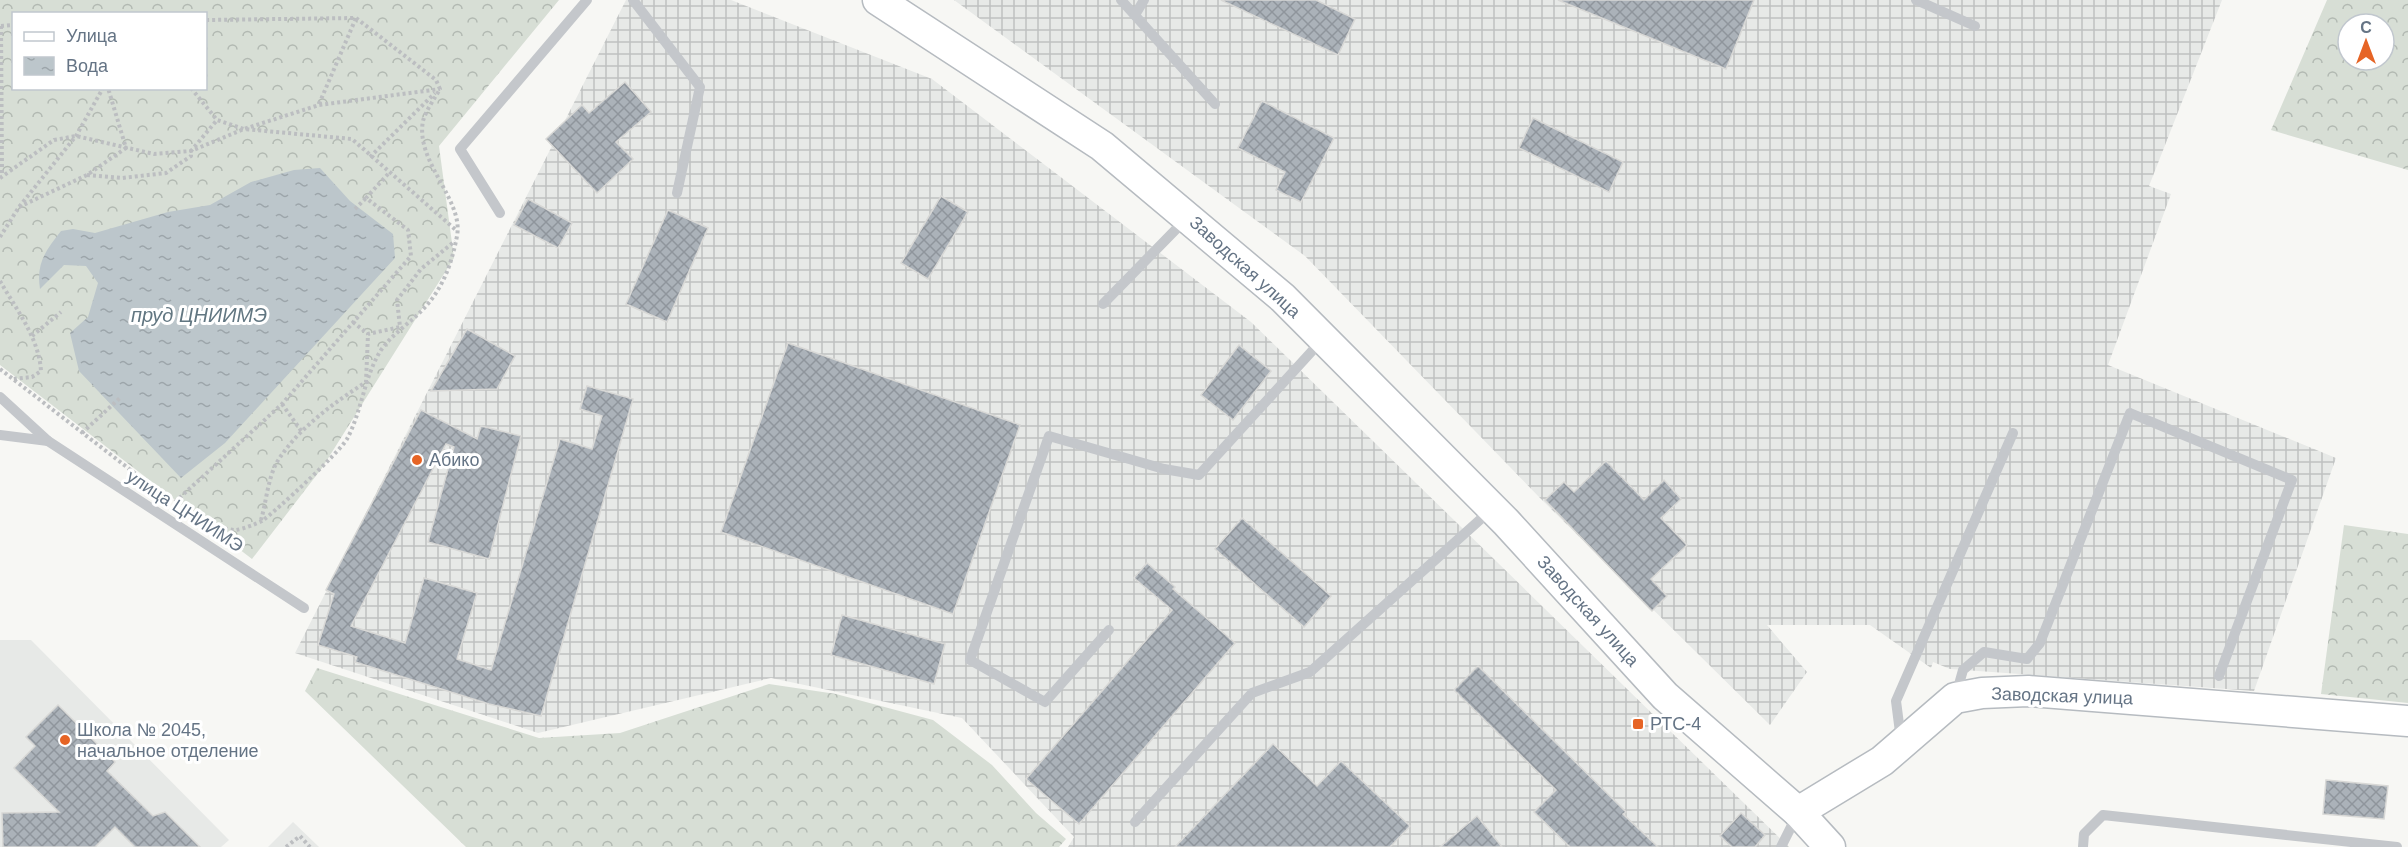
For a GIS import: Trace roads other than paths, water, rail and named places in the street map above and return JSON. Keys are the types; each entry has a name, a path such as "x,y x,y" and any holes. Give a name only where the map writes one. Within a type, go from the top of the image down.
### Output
{"street":[{"name":"Заводская улица","path":"878,0 1102,146 1283,298 1493,508 1665,696 1798,812 1830,847"},
{"name":"Заводская улица","path":"1956,698 1982,693 2028,691 2408,721"},
{"path":"1798,812 1882,761 1956,698"}],"lane":[{"path":"500,213 460,149 587,0"},
{"path":"633,0 700,87 677,193"},
{"path":"1121,0 1215,104"},
{"path":"1135,15 1144,0"},
{"path":"1916,0 1975,26"},
{"path":"1103,304 1188,216"},
{"path":"1109,630 1045,702 970,660 1049,436 1164,469 1199,475 1323,338"},
{"name":"улица ЦНИИМЭ","path":"0,397 48,441 304,608"},
{"path":"1956,698 1963,670 1984,652 2027,658 2040,643 2130,413 2292,480 2219,676"},
{"path":"1901,744 1896,701 2013,433"},
{"name":"улица ЦНИИМЭ","path":"0,435 48,441"},
{"path":"1135,822 1252,693 1310,672 1493,508"},
{"path":"1780,847 1798,812"},
{"path":"2083,847 2084,834 2103,815 2397,847"}],"water":[{"name":"пруд ЦНИИМЭ","path":"320,168 350,201 393,234 395,258 225,443 181,478 79,371 70,333 88,317 98,283 86,266 64,265 40,289 39,272 43,258 61,231 73,229 95,233 168,212 210,205 251,182 294,170"}],"place":[{"name":"Абико","path":"417,460"},
{"name":"РТС-4","path":"1638,724"},
{"name":"Школа № 2045, начальное отделение","path":"65,740"}]}
